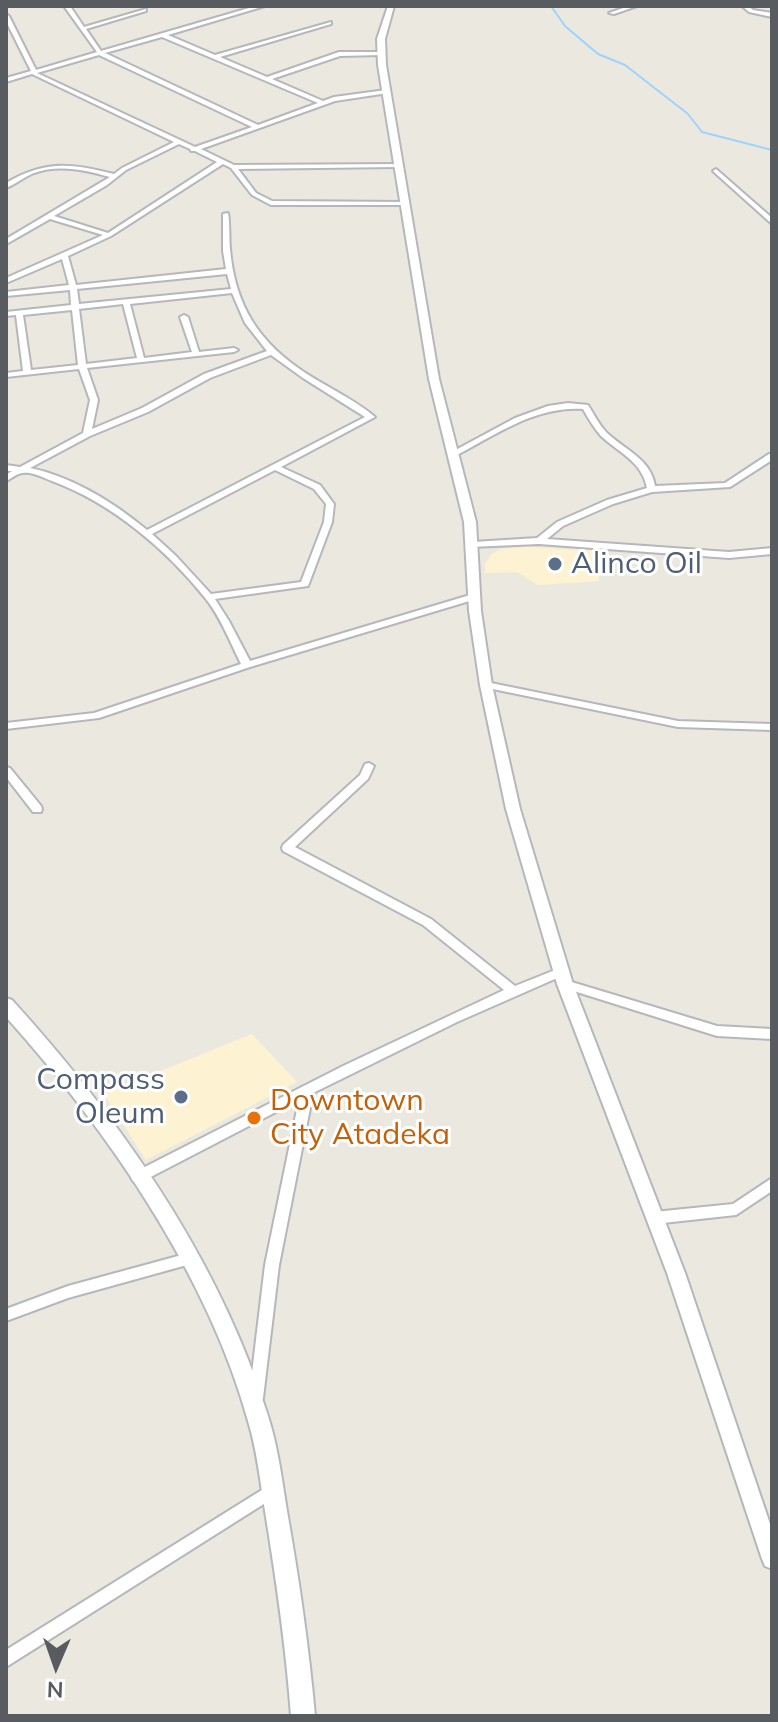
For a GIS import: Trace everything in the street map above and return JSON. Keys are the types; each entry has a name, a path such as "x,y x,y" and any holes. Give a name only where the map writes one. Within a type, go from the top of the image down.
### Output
{"main road":[{"path":"6,1005 67,1076 138,1177 218,1313 255,1406 273,1490 287,1576 303,1716"}],"street":[{"path":"68,6 100,53 258,127"},
{"path":"6,80 262,6"},
{"path":"391,6 383,29 386,92 434,379 454,453 473,545 473,597 486,685 513,809 562,978 716,1387 772,1559"},
{"path":"612,13 634,6"},
{"path":"745,6 751,11 772,15"},
{"path":"82,29 144,10"},
{"path":"6,16 35,74 233,167 398,165"},
{"path":"213,57 329,23"},
{"path":"163,35 323,103"},
{"path":"266,79 339,54 382,53"},
{"path":"193,150 346,96 386,92"},
{"path":"6,242 114,176 177,143"},
{"path":"6,281 109,235 222,162"},
{"path":"6,186 43,168 63,164 114,176"},
{"path":"233,167 254,194 271,203 406,204"},
{"path":"716,171 772,222"},
{"path":"146,534 276,468 327,437 371,417 271,352 248,320 234,291 224,237 226,214"},
{"path":"49,217 109,235"},
{"path":"64,255 73,288 82,366 94,400 87,434"},
{"path":"6,294 231,271"},
{"path":"6,314 234,291"},
{"path":"126,303 141,359"},
{"path":"19,313 27,372"},
{"path":"184,317 196,353"},
{"path":"6,375 234,350"},
{"path":"6,478 87,434 145,410 207,376 271,352"},
{"path":"454,453 545,409 564,403 585,407 603,433 638,459 650,474 651,489"},
{"path":"539,541 560,524 651,489 727,485 772,456"},
{"path":"6,468 49,477 111,506 146,534 208,597 247,665"},
{"path":"208,597 305,584 328,522 330,504 317,487 276,468"},
{"path":"473,545 539,541 684,554 729,555 772,551"},
{"path":"6,726 95,716 247,665 473,597"},
{"path":"486,685 678,724 772,727"},
{"path":"369,766 364,777 287,848 427,922 513,991"},
{"path":"6,770 37,809"},
{"path":"138,1177 513,991 562,978 717,1031 772,1034"},
{"path":"255,1406 272,1265 307,1091"},
{"path":"654,1218 736,1209 772,1184"},
{"path":"6,1315 68,1292 189,1259"},
{"path":"6,1659 273,1490"}],"shaded area":[{"path":"525,547 600,551 599,581 538,585 517,572 485,573 485,564 492,554 501,549"},
{"path":"252,1034 297,1082 146,1160 104,1094"}],"waterway":[{"path":"551,6 565,26 598,54 625,65 688,114 702,132 772,150"}],"place":[{"name":"Alinco Oil","path":"555,564"},
{"name":"Compass Oleum","path":"181,1097"},
{"name":"Downtown City Atadeka","path":"254,1118"}]}
